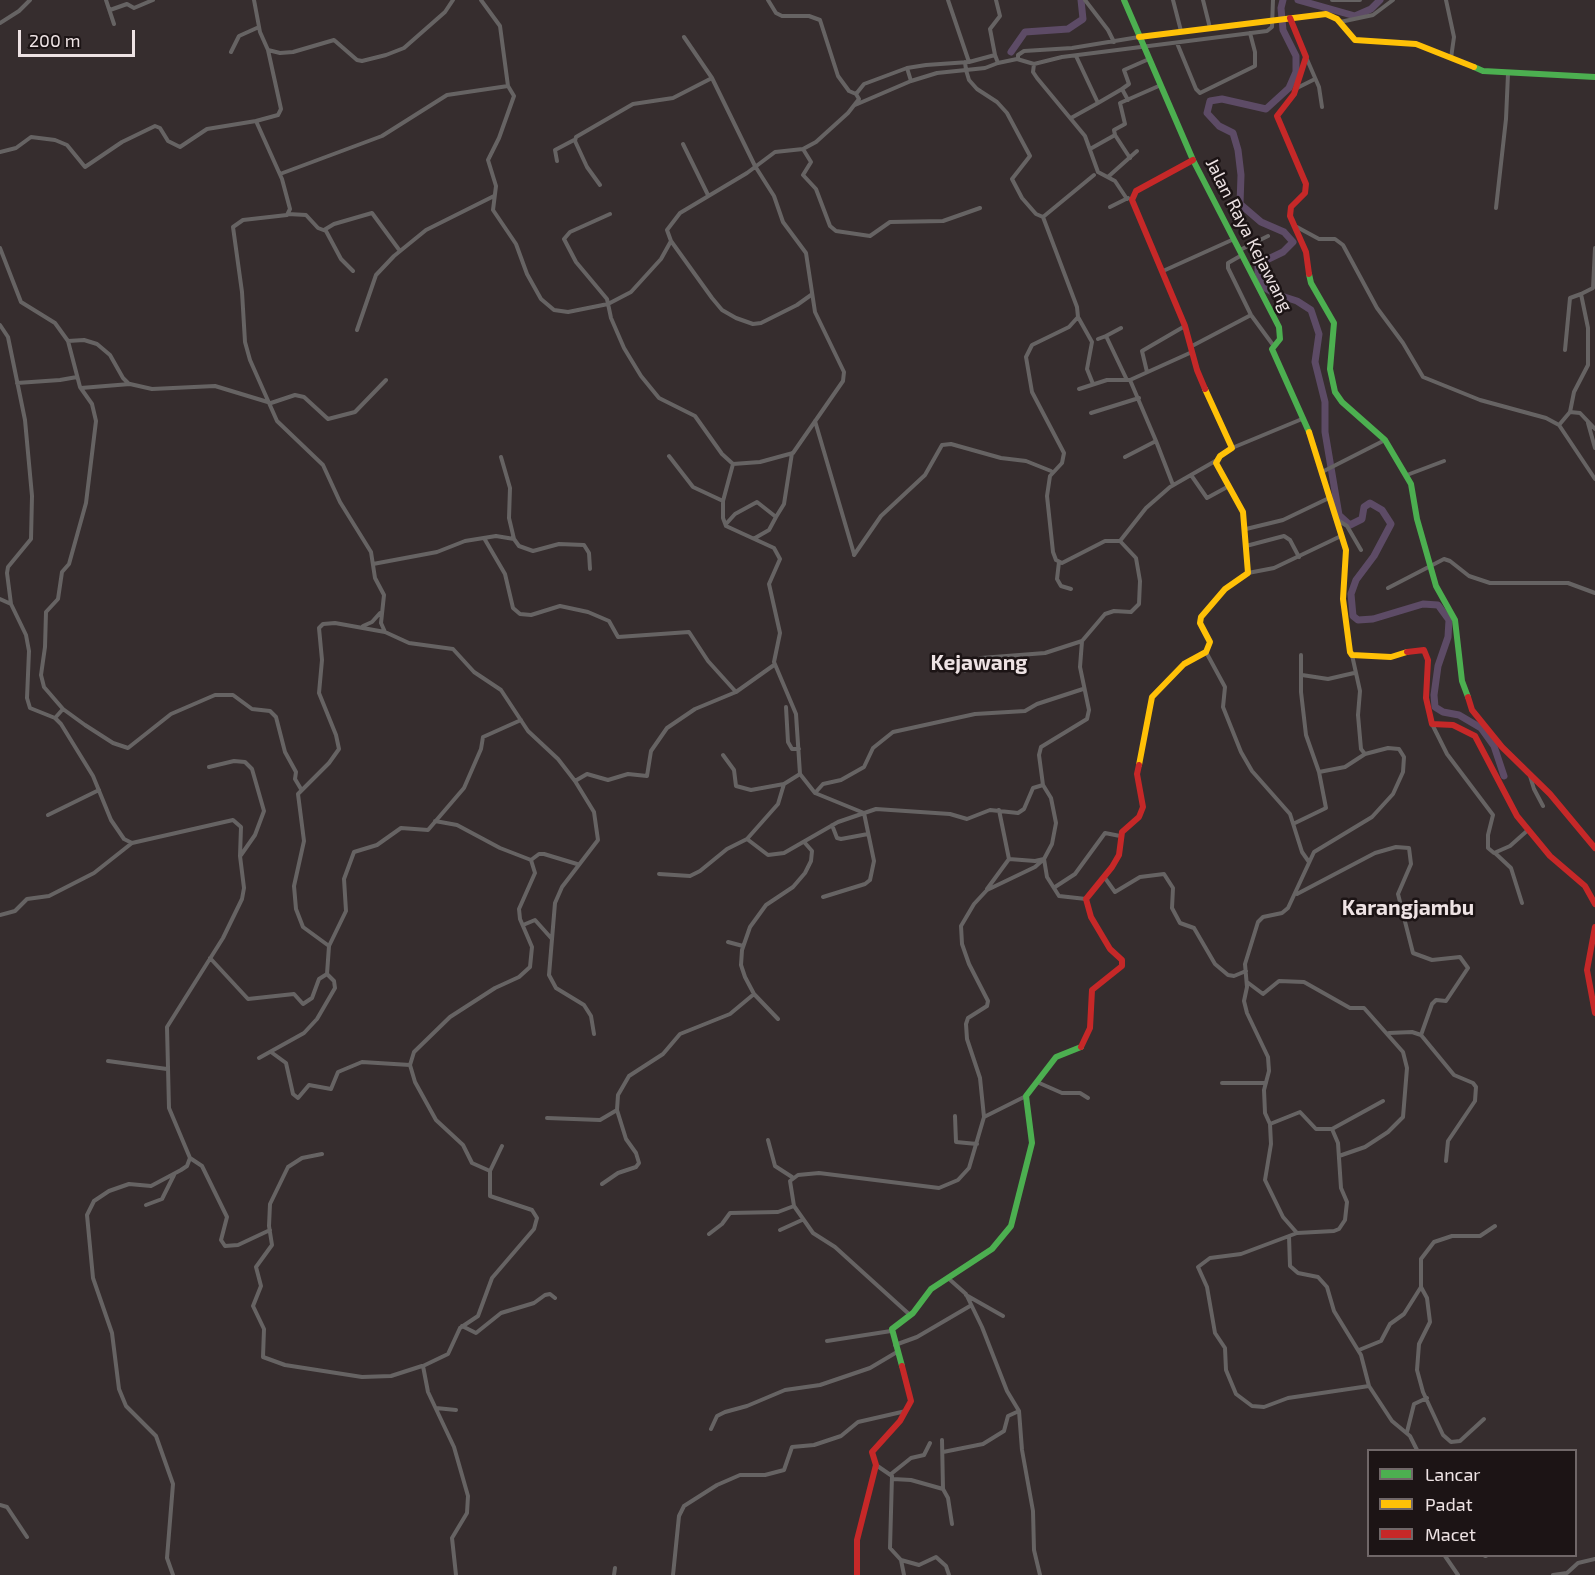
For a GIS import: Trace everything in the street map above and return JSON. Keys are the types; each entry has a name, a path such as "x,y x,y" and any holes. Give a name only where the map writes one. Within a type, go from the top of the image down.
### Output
{"street":[{"path":"0,23 19,11 30,0"},
{"path":"106,0 114,24"},
{"path":"110,10 127,4 135,8 153,0"},
{"path":"0,152 16,148 31,137 55,140 67,145 85,167 122,142 155,126 176,146 183,147 207,129 278,115 281,112 268,50 259,27 254,0"},
{"path":"268,50 279,53 293,52 334,40 357,60 362,61 386,55 404,48 445,12 453,0"},
{"path":"481,0 500,26 508,86 514,96 499,138 488,160 496,186 493,204 497,218 516,244 536,292 547,305 568,312 608,304 631,292 661,259 671,242"},
{"path":"768,0 782,16 809,16 820,20 838,76 849,91 857,93"},
{"path":"948,0 969,80 1007,112 1030,157 1012,176 1012,182 1029,207 1044,217 1077,307 1078,317 1092,342 1088,369 1093,384"},
{"path":"996,0 1000,16 990,29 998,63"},
{"path":"1085,0 1108,30 1114,42"},
{"name":"Jalan Raya Kejawang","path":"1124,0 1193,160 1279,327 1280,339 1273,345 1273,352 1325,471 1329,498 1346,550 1343,599 1352,655"},
{"path":"1173,0 1181,31"},
{"path":"1203,0 1213,38"},
{"path":"1332,0 1360,0"},
{"path":"1340,22 1373,15 1393,0"},
{"path":"1446,0 1454,37 1451,59"},
{"path":"1271,1 1306,57 1315,79 1322,107"},
{"path":"1018,59 1018,55 1024,51 1114,42 1181,31 1326,14 1340,22 1355,40 1416,44 1483,71 1595,77"},
{"path":"855,106 859,99 857,93 861,86 908,70 966,65 986,68 1018,59 1034,64 1076,56 1250,33 1271,29 1281,19"},
{"path":"231,52 239,36 259,27"},
{"path":"1177,43 1196,89 1200,93 1255,66 1256,52 1250,33"},
{"path":"684,37 712,78 755,166 774,196 783,222 806,253 811,294 820,326 843,366 845,377 793,453 784,504 769,530 755,538"},
{"path":"811,294 797,305 761,323 753,324 736,318 717,305 671,242 667,230 669,225 680,213 775,152 803,149 816,142 855,106 911,79 995,55"},
{"path":"1076,56 1098,103"},
{"path":"1306,57 1296,88 1278,116 1306,184 1305,193 1291,207 1293,224 1306,252 1311,283 1332,314 1334,323 1330,369 1335,392 1341,402 1385,440 1407,475 1436,586 1455,620 1462,681 1472,710 1502,747 1558,802 1595,848"},
{"path":"1071,118 1129,84 1124,70 1149,59"},
{"path":"1034,64 1034,74 1085,136 1098,172 1109,176 1129,198 1163,271 1185,326 1197,370 1232,448"},
{"path":"908,70 911,79"},
{"path":"1496,208 1508,74"},
{"path":"557,161 555,150 633,104 674,98 712,78"},
{"path":"1296,88 1315,79"},
{"path":"1130,158 1115,135 1114,130 1125,122 1118,105 1161,85"},
{"path":"280,174 382,136 447,95 508,86"},
{"path":"1122,89 1128,99"},
{"path":"256,121 262,140 280,174 290,209 288,214"},
{"path":"1090,149 1115,135"},
{"path":"574,140 587,167 600,185"},
{"path":"683,144 708,195"},
{"path":"803,149 811,164 803,175 808,184 816,189 830,226 836,231 870,236 890,222 943,220 980,208"},
{"path":"1109,176 1137,151"},
{"path":"1110,207 1193,160"},
{"path":"1044,217 1094,175"},
{"path":"357,330 376,275 400,251 426,230 495,196"},
{"path":"324,230 334,224 372,213 400,251"},
{"path":"353,271 341,259 324,230 318,228 306,215 288,214 243,220 233,227 242,292 245,342 267,402 284,430 323,465 340,502 371,552 375,578 384,595 381,626 385,632"},
{"path":"610,214 570,232 564,239 576,262 598,286 608,304 611,318 624,348 641,376 659,398 695,416 722,454 733,464 760,462 793,453"},
{"path":"1293,224 1319,239 1335,238 1343,245 1377,308 1403,343 1423,377 1480,400 1546,418 1559,424 1595,478"},
{"path":"1268,236 1240,253 1228,263 1227,267 1251,315 1273,345"},
{"path":"1163,271 1234,239"},
{"path":"0,248 21,302 55,323 68,341 76,363 81,388 92,404 96,421 90,479 69,564 62,572 58,599 46,612 45,647 40,675 50,696 63,709 108,740 128,748 171,714 215,694 233,695 252,710 270,711 276,717 285,752 296,772 296,779 301,789"},
{"path":"1565,350 1570,298 1593,288 1595,248"},
{"path":"1559,424 1570,412 1574,392 1588,365 1588,328 1581,294"},
{"path":"1079,389 1093,384 1128,379 1147,372 1251,315"},
{"path":"1071,589 1061,586 1057,579 1059,562 1053,552 1048,510 1047,485 1051,471 1062,463 1064,453 1032,392 1026,357 1032,345 1069,327 1078,317"},
{"path":"0,324 8,337 25,420 32,530 28,545 8,567 11,603 26,635 29,651 27,698 30,708 55,718 67,732 99,790 111,820 124,838 132,843"},
{"path":"1147,372 1142,351 1185,326"},
{"path":"1098,339 1121,328"},
{"path":"1106,336 1139,398 1173,485"},
{"path":"68,341 84,340 97,344 107,351 123,378 130,384"},
{"path":"17,383 60,380 77,376"},
{"path":"81,388 130,384 152,389 215,386 267,402 295,395 304,397 323,417 337,418 355,412 387,380"},
{"path":"1091,413 1139,398"},
{"path":"1570,412 1580,413 1595,429"},
{"path":"1120,541 1146,508 1173,485 1191,476 1232,448 1302,418"},
{"path":"815,420 854,555 880,516 925,475 942,445 951,444 1001,458 1026,461 1051,471"},
{"path":"1587,422 1595,448"},
{"path":"1325,471 1351,455 1385,440"},
{"path":"1125,457 1156,441"},
{"path":"669,456 693,487 723,501"},
{"path":"501,457 510,488 509,518 514,539 519,546 533,551 560,544 584,545 589,553 590,569"},
{"path":"1216,460 1243,512 1248,573"},
{"path":"1407,475 1444,461"},
{"path":"733,464 723,501 726,524 731,530 755,538 774,548 780,559 769,584 780,633 774,666 796,714 800,774 815,793 864,813"},
{"path":"1191,476 1207,498 1229,485"},
{"path":"1246,529 1283,520 1329,498"},
{"path":"726,524 735,514 757,502 776,517"},
{"path":"1335,518 1347,526 1361,550"},
{"path":"1246,546 1284,536 1290,540 1299,557"},
{"path":"984,1117 1024,1097 1056,1057 1082,1047 1090,1028 1092,990 1122,966 1122,960 1110,949 1091,917 1086,899 1091,890 1105,878 1119,855 1120,836 1139,817 1143,807 1137,774 1152,697 1184,664 1206,652 1210,642 1200,623 1201,617 1225,589 1248,573 1260,572 1299,557 1341,536"},
{"path":"373,564 437,552 484,538 514,539"},
{"path":"484,538 505,574 513,608 520,614 531,615 560,606 588,612 609,621 618,637 689,632 708,661 736,692"},
{"path":"965,671 981,658 1045,653 1082,641 1105,615 1114,611 1131,612 1139,604 1140,580 1136,558 1120,541 1106,541 1066,562 1059,562"},
{"path":"1388,588 1430,565 1447,559 1469,576 1490,582 1568,583 1595,593"},
{"path":"0,599 11,603"},
{"path":"362,627 377,619 382,607"},
{"path":"329,946 305,930 295,903 294,886 304,841 298,798 301,789 329,763 339,749 333,725 319,698 322,660 319,628 323,624 335,622 385,632 409,643 453,649 474,672 501,690 521,720 575,781 594,812 598,840 591,852 577,864 555,903 549,966 552,984 584,1005 591,1016 594,1034"},
{"path":"987,890 1035,867 1044,859 1052,844 1056,823 1051,798 1043,785 1040,749 1087,719 1089,710 1080,667 1082,641"},
{"path":"1365,754 1359,742 1360,691 1354,673 1352,655 1391,657 1418,649 1424,650 1428,660 1426,698 1432,724 1447,754 1493,815 1487,841 1488,848 1511,868 1522,903"},
{"path":"1206,652 1225,687 1223,707 1241,752 1252,771 1281,802 1295,823 1300,846 1309,862"},
{"path":"1295,823 1326,808 1319,772 1306,735 1301,655"},
{"path":"575,781 587,774 608,780 628,774 646,776 651,751 667,728 694,709 736,692 774,666"},
{"path":"1302,675 1328,679 1354,673"},
{"path":"815,793 823,784 842,780 864,767 873,748 893,732 975,714 1025,711 1037,704 1083,689"},
{"path":"786,707 790,746 792,749 799,749"},
{"path":"55,718 63,709"},
{"path":"259,1058 304,1033 317,1019 335,988 334,981 327,974 329,946 345,911 344,879 354,852 377,845 401,828 428,830 464,788 481,749 483,737 521,720"},
{"path":"1432,724 1453,725 1475,736 1520,820 1550,856 1585,886 1595,904"},
{"path":"1297,1233 1283,1217 1265,1180 1271,1144 1270,1124 1263,1108 1269,1071 1268,1057 1245,1007 1246,970 1257,922 1267,915 1282,913 1296,894 1309,862 1320,848 1372,817 1397,787 1405,765 1401,750 1388,748 1365,754 1346,766 1319,772"},
{"path":"723,755 734,770 736,786 751,790 784,784 800,774"},
{"path":"209,767 234,761 245,762 252,769 264,811 255,835 240,856"},
{"path":"1530,775 1543,806"},
{"path":"659,874 690,876 700,871 727,849 747,839 778,804 784,784"},
{"path":"747,839 760,851 775,856 805,843 832,825 885,808 950,814 967,819 990,810 1021,811 1033,788 1043,785"},
{"path":"48,815 99,790"},
{"path":"768,1140 775,1166 792,1177 819,1173 939,1188 958,1180 969,1168 984,1117 980,1078 967,1039 966,1024 968,1018 987,1006 988,1001 969,964 960,933 965,918 1009,859 999,810"},
{"path":"823,897 865,884 870,880 874,861 864,813"},
{"path":"0,915 15,911 27,899 49,896 94,873 132,843 233,820 241,826 240,856 244,888 242,899 210,958 169,1022 167,1069 169,1108 190,1158 202,1166 227,1217 221,1240 225,1246 238,1245 270,1230"},
{"path":"435,821 457,825 531,860 535,873 519,909 532,947 532,963 527,971 450,1017 414,1052 410,1065 415,1082 436,1120 463,1145 472,1163 490,1171"},
{"path":"832,825 837,838 868,834"},
{"path":"1494,853 1514,844 1528,829"},
{"path":"1055,887 1076,874 1105,833 1120,836"},
{"path":"778,1019 754,994 742,971 743,946 750,927 766,905 793,887 804,873 811,861 812,851 805,843"},
{"path":"1296,894 1375,853 1396,847 1409,848 1411,864 1398,894 1413,953 1432,960 1460,957 1468,968 1446,1001 1436,1000 1432,1004 1421,1035"},
{"path":"531,860 539,854 544,854 577,864"},
{"path":"1009,859 1035,861 1044,859"},
{"path":"1044,859 1047,877 1059,897 1086,899"},
{"path":"1105,878 1115,892 1140,877 1164,874 1173,888 1172,908 1180,923 1194,928 1215,964 1228,975 1234,976 1246,970"},
{"path":"523,925 532,920 537,921 552,939"},
{"path":"1595,927 1587,970 1595,1013"},
{"path":"728,942 743,946"},
{"path":"210,958 248,999 294,994 303,1004 312,998 319,978 327,974"},
{"path":"1247,981 1263,994 1279,981 1309,984 1350,1008 1364,1008 1403,1052 1407,1062 1403,1117 1388,1132 1365,1147 1340,1156"},
{"path":"602,1184 618,1173 636,1167 639,1163 636,1153 626,1139 617,1110 618,1095 628,1076 663,1054 680,1034 730,1014 754,994"},
{"path":"1388,1033 1412,1032 1421,1035 1454,1075 1473,1083 1476,1087 1475,1101 1448,1141 1446,1161"},
{"path":"271,1052 277,1059 286,1063 296,1097 300,1097 309,1085 331,1089 338,1072 362,1062 410,1065"},
{"path":"108,1061 167,1069"},
{"path":"1036,1081 1062,1093 1080,1093 1088,1098"},
{"path":"1222,1083 1266,1083"},
{"path":"827,1341 891,1331 920,1306 931,1289 992,1249 1011,1226 1032,1143 1024,1097"},
{"path":"1270,1124 1300,1112 1316,1129 1332,1129 1349,1122 1383,1101"},
{"path":"547,1118 600,1120 617,1110"},
{"path":"955,1116 956,1142 977,1144"},
{"path":"1332,1129 1340,1156 1341,1188 1347,1202 1343,1225 1334,1231 1297,1233 1241,1254 1210,1258 1198,1267 1207,1287 1215,1333 1225,1348 1226,1370 1233,1390 1248,1403 1259,1407 1270,1406 1288,1398 1368,1386"},
{"path":"322,1154 302,1158 285,1170 270,1204 272,1245 256,1268 261,1286 253,1306 264,1329 263,1357 285,1365 362,1377 391,1376 423,1366 448,1354 457,1331 478,1316 492,1278 537,1223 532,1210 490,1196 490,1171 502,1146"},
{"path":"173,1575 167,1558 173,1484 156,1436 126,1406 119,1389 112,1333 93,1278 87,1221 91,1205 109,1191 129,1184 146,1188 187,1166 190,1158"},
{"path":"147,1205 162,1199 174,1174"},
{"path":"792,1177 790,1185 794,1206 815,1235 835,1246 913,1313"},
{"path":"709,1234 722,1224 730,1213 778,1212 794,1206"},
{"path":"780,1230 802,1220"},
{"path":"1484,1419 1460,1441 1450,1442 1443,1435 1427,1398 1417,1370 1418,1350 1430,1322 1427,1298 1421,1287 1421,1259 1434,1242 1452,1236 1480,1236 1495,1226"},
{"path":"1289,1236 1290,1266 1298,1273 1310,1274 1324,1282 1334,1311 1359,1350 1368,1386 1392,1420 1407,1432 1416,1449"},
{"path":"948,1277 966,1294 1003,1316"},
{"path":"1359,1350 1381,1341 1390,1324 1404,1314 1421,1287"},
{"path":"462,1326 476,1333 501,1313 534,1303 545,1295 550,1294 555,1298"},
{"path":"966,1294 982,1327 1007,1391 1019,1411 1022,1450 1034,1518 1034,1550 1040,1575"},
{"path":"711,1429 717,1416 724,1412 747,1406 785,1390 834,1381 870,1368 896,1349 970,1306"},
{"path":"857,1575 856,1548 875,1463 872,1452 906,1411 911,1401 891,1331"},
{"path":"423,1366 426,1385 454,1447 468,1496 467,1513 452,1538 456,1575"},
{"path":"1407,1432 1414,1404 1427,1398"},
{"path":"436,1408 456,1410"},
{"path":"673,1575 679,1516 684,1506 717,1485 740,1475 765,1475 784,1470 792,1447 814,1445 841,1436 858,1422 906,1411"},
{"path":"943,1452 983,1444 1004,1431 1008,1416 1019,1411"},
{"path":"942,1440 944,1489 948,1498 952,1524"},
{"path":"904,1575 901,1560 890,1548 892,1476 910,1458 924,1455 930,1443"},
{"path":"875,1463 892,1476 944,1489"},
{"path":"0,1505 8,1507 27,1537"},
{"path":"1446,1557 1458,1575"},
{"path":"901,1560 919,1565 933,1558 940,1558 949,1575"},
{"path":"1552,1575 1567,1573 1575,1564 1595,1559"},
{"path":"614,1575 615,1568"}],"waterway":[{"path":"1011,52 1025,32 1068,29 1083,19 1081,0"},
{"path":"1283,0 1281,8 1283,30 1296,56 1296,72 1289,88 1266,109 1222,99 1210,101 1207,113 1219,126 1233,133 1241,175 1240,204 1261,222 1284,232 1293,242 1283,252 1258,264 1258,272 1264,287 1275,294 1297,301 1311,310 1319,334 1315,362 1325,402 1325,432 1339,515 1350,525 1362,519 1364,507 1370,503 1382,510 1391,524 1374,556 1356,580 1351,594 1353,616 1358,620 1373,619 1423,604 1438,605 1449,620 1448,637 1438,666 1434,695 1435,707 1443,712 1459,715 1481,728 1494,746 1504,776"},
{"path":"1298,0 1355,16 1371,9 1380,0"}],"traffic: fast":[{"path":"1124,0 1193,160 1279,327 1280,339 1272,349 1309,432"},
{"path":"1474,67 1483,71 1595,77"},
{"path":"1309,274 1311,283 1334,323 1330,369 1335,392 1342,402 1385,440 1411,484 1417,519 1436,586 1455,620 1462,681 1468,697"},
{"path":"902,1366 892,1329 913,1313 931,1289 992,1249 1011,1226 1032,1143 1026,1096 1056,1057 1081,1047"}],"traffic: slow":[{"path":"1139,37 1326,14 1337,19 1355,40 1416,44 1474,67"},
{"path":"1139,765 1152,697 1184,664 1206,652 1210,642 1200,623 1201,617 1225,589 1248,573 1243,512 1216,463 1220,456 1232,448 1205,389"},
{"path":"1309,432 1346,550 1343,599 1350,652 1352,655 1391,657 1407,652"}],"traffic: jam":[{"path":"1290,18 1306,57 1294,94 1277,116 1306,184 1305,193 1291,207 1290,216 1306,252 1309,274"},
{"path":"1193,160 1136,191 1132,200 1185,326 1197,370 1205,389"},
{"path":"1407,652 1424,650 1428,660 1426,698 1432,724 1453,725 1475,736 1517,816 1550,856 1585,886 1595,904"},
{"path":"1468,697 1472,710 1502,747 1550,794 1595,848"},
{"path":"1081,1047 1090,1028 1092,990 1122,966 1122,960 1110,949 1091,917 1086,899 1112,867 1119,855 1122,832 1139,817 1143,807 1137,774 1139,765"},
{"path":"1595,927 1587,970 1595,1013"},
{"path":"857,1575 857,1540 876,1465 872,1452 900,1421 911,1401 902,1366"}],"district":[{"name":"Kejawang","path":"979,663"},
{"name":"Karangjambu","path":"1408,908"}]}
